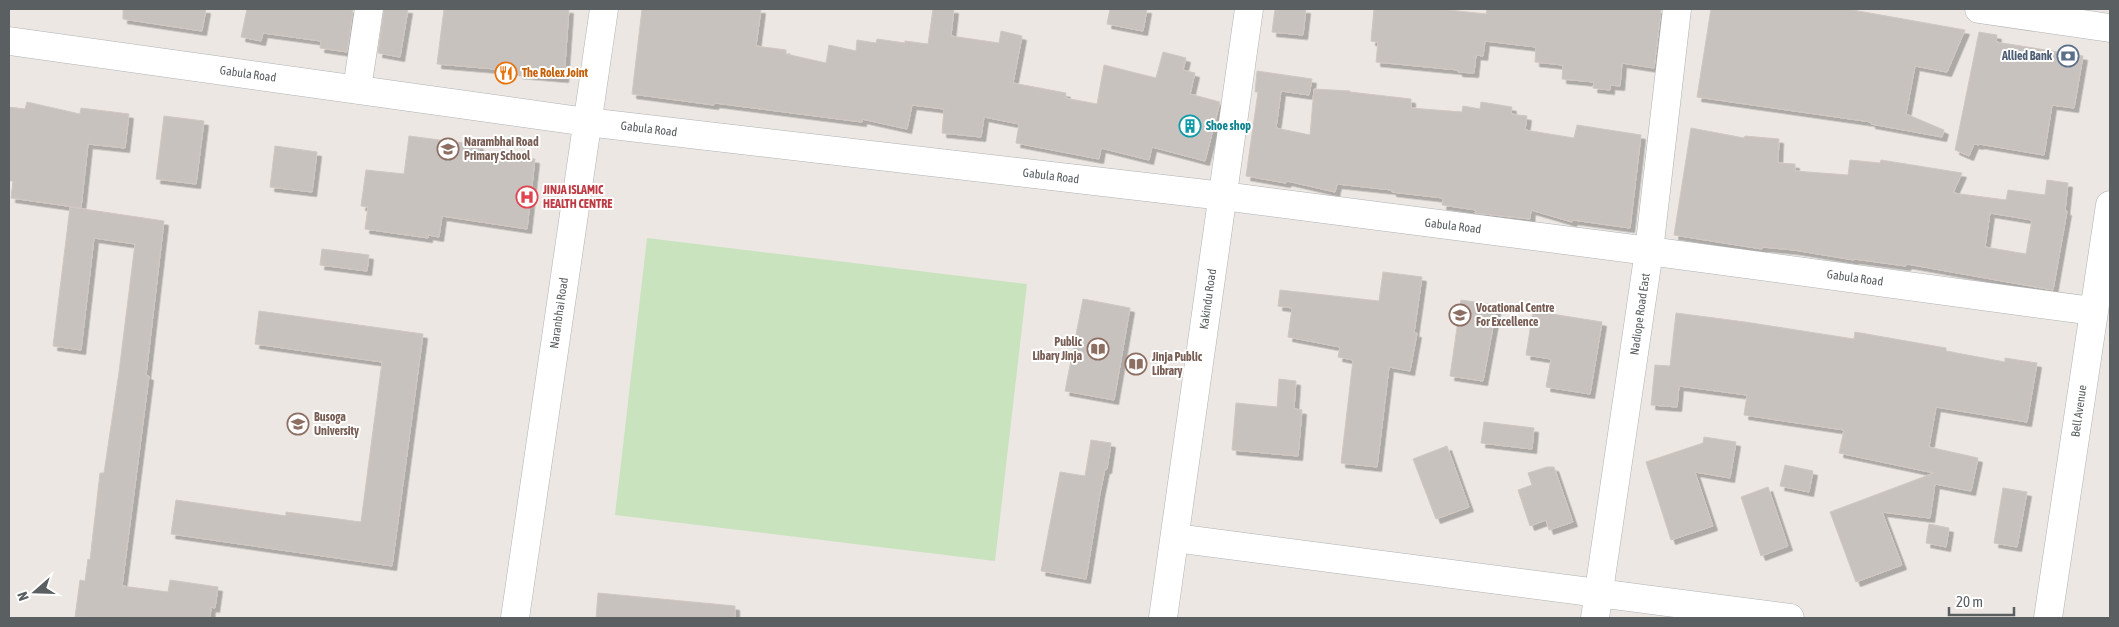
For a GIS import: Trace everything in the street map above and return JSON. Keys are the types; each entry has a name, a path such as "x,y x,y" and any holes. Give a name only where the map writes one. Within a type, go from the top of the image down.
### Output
{"street":[{"path":"357,89 370,9"},
{"name":"Naranbhai Road","path":"515,618 604,9"},
{"name":"Kakindu Road","path":"1163,618 1249,9"},
{"name":"Nadiope Road East","path":"1597,606 1649,251 1678,9"},
{"path":"1978,9 2110,28"},
{"name":"Gabula Road","path":"9,41 587,122 1223,196 2094,311"},
{"name":"Bell Avenue","path":"2048,618 2110,205"},
{"path":"1175,538 1597,606 1790,618"}],"green space":[{"path":"647,238 1027,284 995,561 615,515"}],"building":[{"path":"123,9 206,9 202,31 123,19"},
{"path":"247,9 353,9 347,52 320,48 321,41 263,33 261,41 241,37"},
{"path":"384,9 408,9 400,57 378,53"},
{"path":"444,9 569,9 564,78 518,74 518,71 437,64"},
{"path":"642,9 761,9 756,46 786,50 786,54 826,63 829,45 856,51 857,40 876,43 877,39 928,44 933,9 954,9 951,36 999,43 1001,31 1022,36 1013,83 1066,93 1065,98 1097,104 1104,65 1156,78 1163,52 1186,58 1183,70 1195,73 1190,94 1220,102 1205,161 1152,147 1149,160 1101,148 1099,159 1016,143 1019,124 984,117 981,137 942,133 944,109 912,105 907,129 862,119 862,122 632,94"},
{"path":"1110,9 1147,9 1143,31 1107,24"},
{"path":"1275,9 1306,9 1303,35 1272,32"},
{"path":"1374,9 1440,9 1486,14 1487,9 1661,9 1654,68 1622,63 1620,86 1610,85 1610,90 1593,88 1594,82 1562,79 1563,65 1535,62 1536,47 1485,41 1483,56 1476,55 1474,73 1376,62 1378,42 1371,41"},
{"path":"1711,9 1847,9 1965,30 1947,72 1915,66 1906,114 1944,130 1942,137 1871,124 1871,122 1697,97"},
{"path":"1979,32 1997,35 1996,42 2083,56 2074,108 2052,105 2044,155 1979,144 1974,144 1969,156 1955,150"},
{"path":"1257,71 1312,79 1309,95 1281,91 1276,128 1310,135 1314,89 1350,91 1411,99 1411,108 1462,112 1463,106 1480,109 1481,102 1512,107 1511,114 1527,116 1525,130 1574,138 1577,125 1641,135 1630,228 1573,220 1572,222 1531,210 1530,219 1475,213 1476,210 1442,205 1443,198 1337,184 1335,192 1287,181 1286,183 1246,176 1258,92 1255,92"},
{"path":"27,102 80,114 81,108 129,114 125,148 88,144 81,208 11,198 13,181 9,181 9,107 25,109"},
{"path":"164,116 204,121 196,184 156,179"},
{"path":"1691,128 1744,138 1745,136 1779,139 1778,163 1795,164 1795,171 1848,175 1850,160 1880,163 1881,160 1962,173 1953,193 2006,200 2008,190 2045,195 2047,180 2068,183 2065,211 2067,211 2053,290 1907,264 1906,266 1854,260 1794,250 1762,247 1762,249 1674,235","holes":["1990,213 2032,220 2026,254 1985,247"]},
{"path":"409,136 479,145 479,152 535,159 527,229 442,216 439,237 428,235 428,238 365,229 368,207 361,206 366,170 404,174"},
{"path":"275,146 317,152 312,192 270,187"},
{"path":"70,207 164,221 146,375 149,376 122,586 168,592 170,580 218,587 215,608 211,607 210,618 75,617 80,580 85,581 88,559 90,560 100,473 104,473 135,244 94,238 81,350 53,346"},
{"path":"322,249 369,255 367,271 320,265"},
{"path":"1383,272 1422,277 1414,333 1417,333 1410,371 1389,367 1377,467 1341,463 1353,360 1338,357 1340,347 1288,337 1292,308 1278,306 1280,290 1379,301"},
{"name":"Public Libary Jinja","path":"1083,299 1130,308 1114,400 1065,391"},
{"path":"1461,300 1497,305 1483,381 1450,376"},
{"path":"259,311 423,334 392,566 171,534 176,500 286,516 286,512 361,522 382,362 255,344"},
{"path":"1533,311 1602,322 1590,394 1546,387 1551,359 1526,355"},
{"path":"1676,313 1854,339 1855,332 1946,348 1946,351 2005,362 2005,358 2037,363 2027,422 1936,407 1929,447 1978,458 1971,491 1935,484 1930,518 1882,512 1902,565 1856,582 1830,512 1934,473 1839,453 1844,430 1744,415 1747,395 1679,386 1677,407 1651,405 1655,365 1670,366"},
{"path":"1279,379 1296,381 1294,409 1302,410 1298,456 1232,450 1236,403 1277,407"},
{"path":"1484,422 1534,428 1532,449 1481,443"},
{"path":"1704,437 1736,442 1730,478 1695,472 1713,526 1671,540 1646,462 1703,443"},
{"path":"1091,440 1111,443 1107,469 1105,469 1100,493 1086,579 1041,571 1060,472 1085,476"},
{"path":"1447,446 1469,507 1436,519 1413,459"},
{"path":"1785,465 1813,471 1809,492 1780,486"},
{"path":"1547,467 1554,467 1573,522 1549,530 1546,520 1530,526 1518,490 1532,485 1528,473"},
{"path":"1768,487 1788,546 1761,556 1741,497"},
{"path":"2003,488 2027,492 2017,547 1994,543"},
{"path":"1929,524 1949,528 1946,547 1926,543"},
{"path":"598,593 735,606 735,618 596,618"}],"place":[{"name":"Allied Bank","path":"2068,56"},
{"name":"The Rolex Joint","path":"506,73"},
{"name":"Shoe shop","path":"1190,126"},
{"name":"Narambhai Road Primary School","path":"448,149"},
{"name":"JINJA ISLAMIC HEALTH CENTRE","path":"527,197"},
{"name":"Vocational Centre For Excellence","path":"1460,315"},
{"name":"Public Libary Jinja","path":"1098,349"},
{"name":"Jinja Public Library","path":"1136,364"},
{"name":"Busoga University","path":"298,424"}]}
